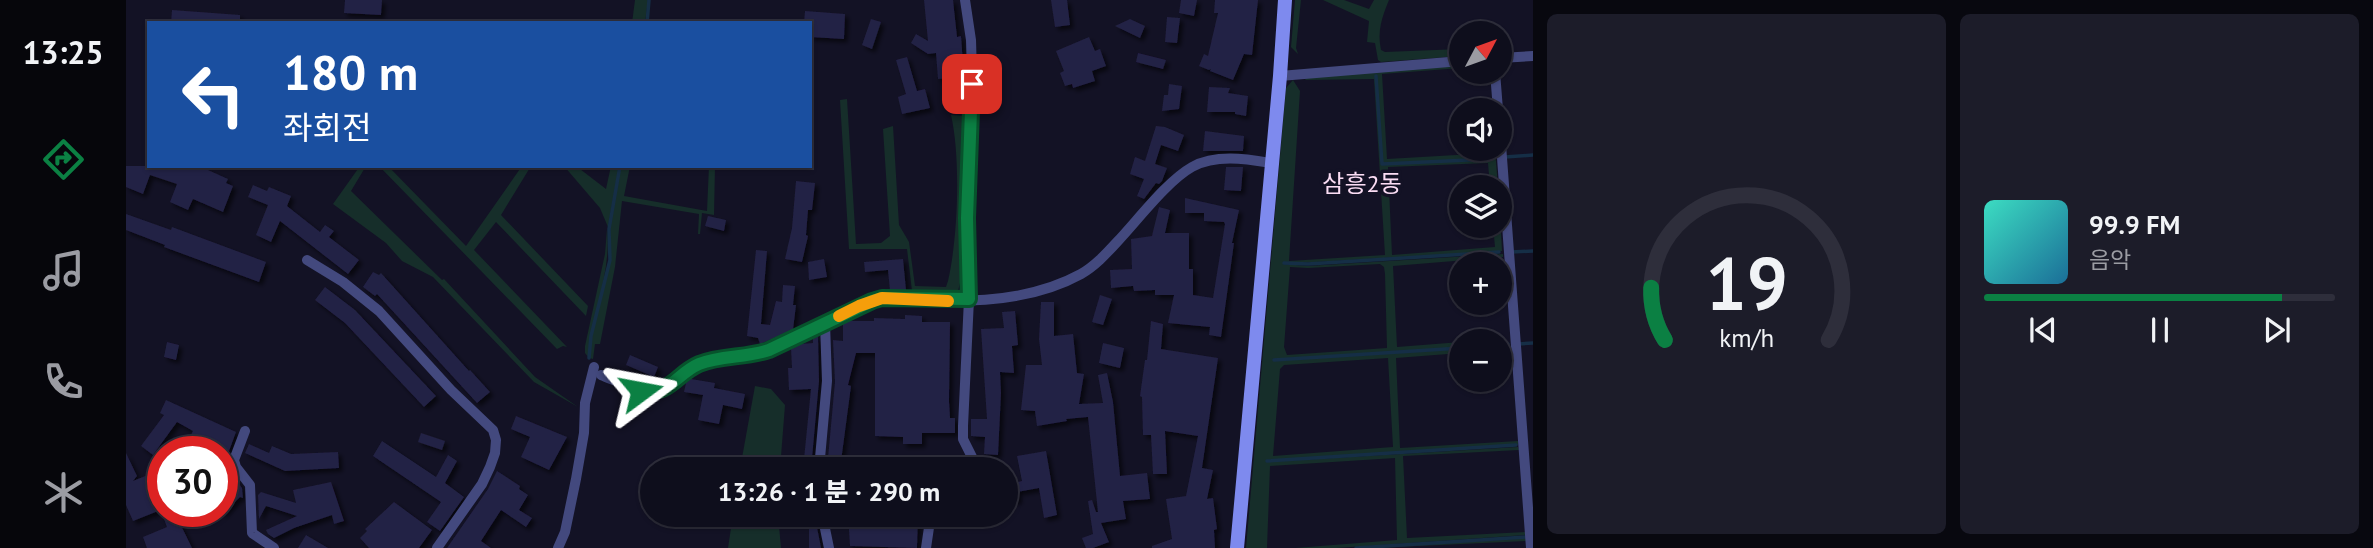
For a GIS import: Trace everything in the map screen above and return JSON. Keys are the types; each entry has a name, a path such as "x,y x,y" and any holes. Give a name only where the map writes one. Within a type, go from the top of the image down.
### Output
{"street":[{"path":"965,0 971,40 973,106 967,218 969,299 963,426 964,439 972,457"},
{"path":"1237,548 1280,76 1284,0"},
{"path":"1512,57 1533,56"},
{"path":"1280,76 1449,62"},
{"path":"558,548 565,532 576,479 584,433 584,403 598,371 641,391 652,392 674,383 701,363 754,355 882,298 1003,299 1026,295 1069,280 1087,270 1171,185 1193,167 1233,159 1271,163"},
{"path":"1502,161 1531,548"},
{"path":"307,260 343,282 379,311 451,390 493,430 496,440 495,453 486,476 436,548"},
{"path":"820,457 827,381 825,323"},
{"path":"245,431 234,460 250,485 252,533 274,548"},
{"path":"825,527 829,548"},
{"path":"926,548 929,527"}],"green space":[{"path":"635,0 648,0 645,21 632,21"},
{"path":"1295,0 1301,0 1296,48 1298,54 1291,47"},
{"path":"1323,0 1344,0 1369,9 1374,0 1389,0 1380,30 1381,50 1449,49 1449,57 1381,62 1378,60 1375,43 1367,42 1369,21"},
{"path":"1449,64 1449,69 1382,74 1387,159 1449,155 1449,161 1383,163 1376,75 1381,165 1496,161 1497,175 1489,175 1488,163 1388,167 1392,255 1495,247 1494,238 1501,238 1502,251 1449,252 1449,254 1283,264 1308,266 1449,257 1449,261 1393,266 1397,347 1449,343 1449,348 1273,361 1449,350 1449,354 1396,358 1400,448 1518,441 1518,445 1266,462 1518,447 1519,450 1403,456 1407,538 1527,532 1527,535 1337,548 1295,548 1397,540 1395,458 1270,466 1267,548 1246,548 1286,88 1293,80 1300,91 1289,261 1385,255 1374,79 1306,80 1302,76","holes":["1380,264 1384,267 1385,274 1387,348 1287,355 1284,347 1290,267","1388,358 1393,447 1273,456 1280,369 1284,365"]},
{"path":"847,99 856,244 881,243 890,236 883,129 893,126 899,225 909,242 915,286 946,287 948,281 957,198 956,153 951,115 967,116 961,279 957,295 912,291 907,249 849,249 840,100"},
{"path":"359,168 365,168 351,191 442,280 444,279 535,377 578,407 534,382 433,277 402,261 386,243 333,204"},
{"path":"381,168 390,168 466,246 521,168 530,168 501,215 588,306 586,316 496,222 474,250 567,347 557,349"},
{"path":"566,168 579,168 606,189 611,168 619,168 608,227 600,208"},
{"path":"621,168 630,168 624,196 707,211 709,168 715,168 714,215 702,213 700,234 699,214 622,201 615,267 600,344 595,344 593,359 590,358 592,336 611,260 610,229"},
{"path":"607,229 607,262 593,325 589,358 585,353 585,346 605,254"},
{"path":"755,386 771,389 785,405 781,457 742,457"},
{"path":"731,527 779,527 781,548 728,548"},
{"path":"1527,538 1527,541 1375,548"}],"building":[{"path":"345,0 382,0 381,15 344,13"},
{"path":"924,0 953,0 957,37 961,36 964,77 938,79 936,53 928,54 911,43 916,34 928,41"},
{"path":"1051,0 1067,0 1070,25 1055,27"},
{"path":"1181,0 1197,0 1194,16 1179,13"},
{"path":"1215,0 1258,0 1252,55 1244,54 1233,80 1199,66 1204,54 1208,56 1218,13 1214,13"},
{"path":"172,10 240,15 240,21 171,21"},
{"path":"805,11 845,14 844,39 812,37 812,21 804,21"},
{"path":"1167,17 1180,18 1177,43 1165,42"},
{"path":"871,19 881,22 872,49 862,45"},
{"path":"1130,19 1145,26 1140,38 1115,26"},
{"path":"1089,37 1095,51 1100,49 1106,66 1092,71 1095,81 1073,88 1072,84 1065,86 1060,73 1064,71 1056,51"},
{"path":"1138,53 1166,60 1163,69 1136,62"},
{"path":"907,57 917,91 925,89 930,108 902,114 898,97 906,94 896,60"},
{"path":"1169,84 1182,86 1179,109 1162,111 1164,95 1168,95"},
{"path":"1209,87 1230,88 1228,93 1248,96 1246,116 1235,112 1207,112"},
{"path":"1156,126 1184,135 1178,151 1161,145 1155,164 1167,168 1162,181 1156,183 1144,199 1137,196 1144,179 1130,174 1135,157 1145,161"},
{"path":"1205,131 1244,136 1243,151 1203,151"},
{"path":"126,166 203,168 228,179 226,183 233,186 223,212 193,199 188,210 170,202 177,184 150,175 143,194 126,187"},
{"path":"1226,167 1243,167 1241,191 1224,190"},
{"path":"796,181 815,183 812,210 808,210 808,236 802,262 785,259 792,228"},
{"path":"253,185 267,191 269,187 291,196 287,206 320,232 325,225 334,231 329,237 359,260 348,274 280,221 271,242 256,235 268,205 248,197"},
{"path":"1185,198 1239,210 1232,243 1221,337 1209,335 1210,327 1168,323 1174,295 1155,295 1155,290 1134,291 1133,286 1111,288 1110,270 1132,269 1131,239 1152,236 1159,207 1170,210 1165,233 1189,233 1189,269 1193,269 1193,295 1213,298 1225,224 1204,221 1204,213 1185,213"},
{"path":"126,214 171,230 172,227 266,262 259,282 126,230"},
{"path":"708,216 726,220 724,231 705,226"},
{"path":"756,250 767,251 761,324 770,325 776,301 782,302 783,285 795,286 793,305 796,305 793,330 760,344 758,338 747,336"},
{"path":"824,259 827,277 809,280 808,262"},
{"path":"903,259 906,290 890,291 888,270 865,272 864,262"},
{"path":"373,272 379,275 381,273 490,392 477,403 377,294 375,296 363,287"},
{"path":"325,287 355,310 436,396 424,407 345,323 315,300"},
{"path":"1100,295 1112,299 1103,325 1092,322"},
{"path":"1041,302 1054,302 1054,336 1073,334 1077,373 1084,374 1079,404 1103,403 1098,375 1107,373 1113,402 1120,476 1147,473 1150,499 1123,501 1126,519 1101,523 1109,542 1093,548 1086,548 1082,538 1093,534 1088,501 1092,500 1098,512 1088,417 1037,426 1035,411 1021,410 1026,365 1042,365 1039,339"},
{"path":"1015,311 1018,345 1012,346 1014,373 1000,372 998,455 984,454 985,437 971,436 971,419 987,419 981,329 1004,328 1002,312"},
{"path":"905,315 922,316 922,322 950,322 949,401 950,418 955,418 955,433 922,433 922,444 903,444 903,437 875,436 875,353 856,353 848,385 851,386 842,457 828,457 835,382 833,340 843,341 843,324 848,321 905,319"},
{"path":"1151,321 1163,324 1161,349 1218,358 1202,468 1213,470 1207,499 1213,498 1217,529 1214,530 1215,548 1152,548 1172,539 1166,499 1186,496 1198,436 1165,431 1167,474 1153,474 1151,435 1143,435 1140,396"},
{"path":"818,336 819,381 812,457 804,457 811,389 789,390 788,368 792,368 791,348 813,343 813,338"},
{"path":"167,342 179,345 176,360 164,357"},
{"path":"1103,343 1124,348 1120,368 1099,363"},
{"path":"630,355 658,367 654,377 626,365"},
{"path":"691,379 715,383 714,388 745,394 742,409 723,405 719,424 698,420 703,395 684,392 686,383"},
{"path":"166,400 236,432 235,436 190,436 193,431 177,422 167,436 148,436 164,415 160,413"},
{"path":"516,416 567,437 549,470 521,457 530,437 511,429"},
{"path":"421,433 445,441 442,450 418,442"},
{"path":"147,438 147,450 141,446"},
{"path":"382,441 436,477 448,455 457,461 445,483 464,497 440,531 427,522 441,502 373,456"},
{"path":"249,444 269,453 272,446 291,454 338,452 339,468 285,471 245,453"},
{"path":"1046,451 1057,515 1044,518 1039,488 1018,492 1018,482 1022,481 1017,456"},
{"path":"126,453 137,476 133,481 147,475 147,515 133,521 126,505"},
{"path":"497,471 520,486 519,489 528,495 519,510 532,518 526,527 501,510 481,541 491,548 447,548 488,489"},
{"path":"331,482 344,521 334,524 332,515 274,538 268,534 266,530 297,516 266,506 259,519 258,495 261,492 296,503 293,490"},
{"path":"238,483 242,488 243,498 238,499"},
{"path":"394,502 432,530 419,548 369,548 360,538 367,531 365,529"},
{"path":"167,527 182,527 192,548 147,548 143,537"},
{"path":"809,527 817,527 821,548 809,548"},
{"path":"849,527 918,527 917,548 850,546"},
{"path":"306,535 328,548 298,548"}],"waterway":[{"path":"647,21 649,0"},
{"path":"1376,76 1382,164 1449,161"},
{"path":"1512,156 1533,155"},
{"path":"589,358 591,336 610,260 609,229 620,168"},
{"path":"1511,252 1533,251"},
{"path":"1284,263 1308,264 1449,255"},
{"path":"1518,344 1533,343"},
{"path":"1274,360 1449,349"},
{"path":"1267,461 1516,445"},
{"path":"1356,548 1526,537"}],"slow traffic":[{"path":"839,316 882,298 948,301"}],"district":[{"name":"삼흥2동","path":"1362,184"}],"route":[{"path":"641,391 664,389 701,363 769,350 859,306 882,298 957,301 969,299 967,218 972,84"}]}
